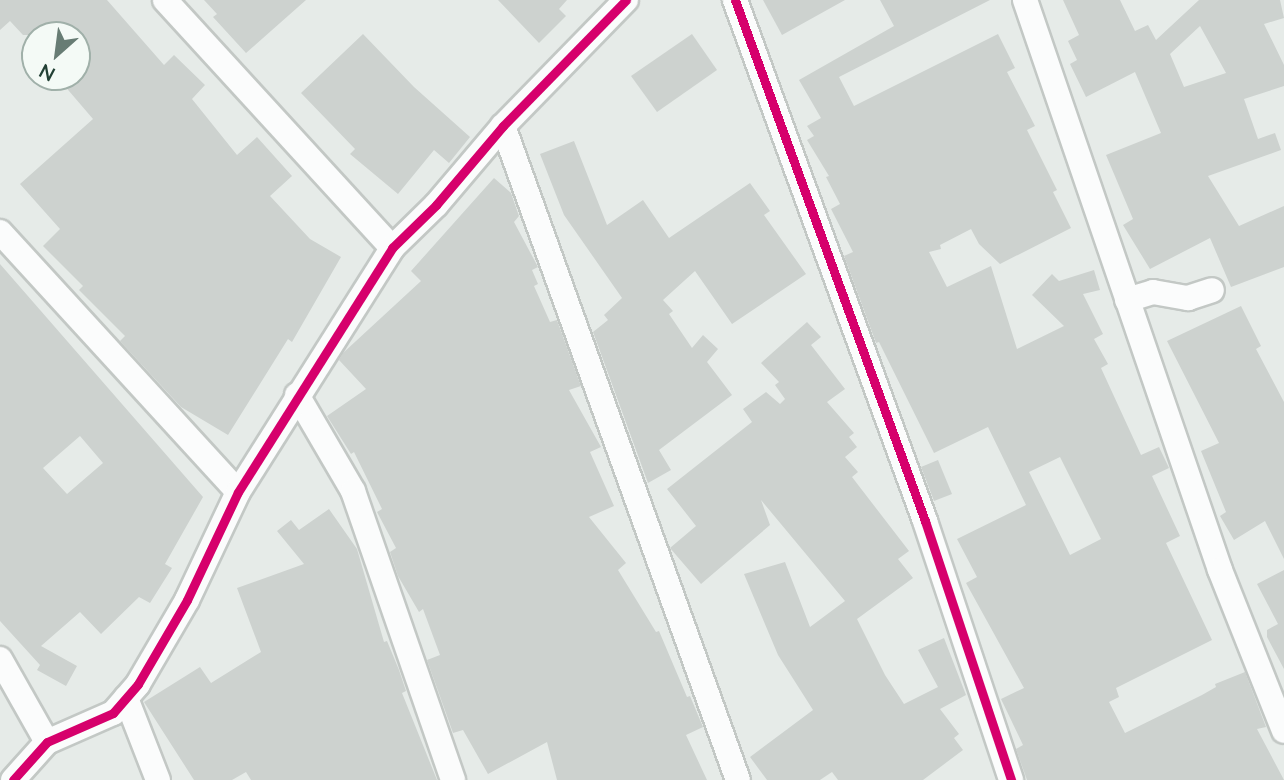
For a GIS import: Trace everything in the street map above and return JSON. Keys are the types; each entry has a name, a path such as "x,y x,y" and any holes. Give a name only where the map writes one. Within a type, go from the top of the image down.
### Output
{"street":[{"path":"165,0 392,248"},
{"path":"13,780 47,741 113,713 138,684 187,600 238,492 392,248 436,205 503,125 626,0"},
{"path":"735,0 925,521 995,741 1011,780"},
{"path":"1025,0 1220,570 1284,731"},
{"path":"503,125 738,780"},
{"path":"0,232 238,492"},
{"path":"1127,300 1153,292 1188,298 1212,290"},
{"path":"297,395 353,491 453,780"},
{"path":"0,659 47,741"},
{"path":"126,698 158,780"}],"building":[{"path":"0,0 107,0 164,65 174,55 205,85 192,99 237,155 257,137 292,176 270,196 310,239 341,257 292,342 288,339 228,435 181,407 120,341 125,336 79,290 83,286 43,246 60,229 20,184 93,119 69,91 91,91 91,21 21,21 21,33 10,21 0,30"},
{"path":"204,0 306,0 246,53 213,17 217,14"},
{"path":"498,0 567,0 559,9 566,16 539,43"},
{"path":"763,0 845,0 782,35"},
{"path":"880,0 990,0 839,77 854,106 998,34 1015,68 1007,72 1035,126 1027,130 1057,190 1053,192 1071,228 1000,264 979,244 971,229 940,245 941,249 929,252 947,287 991,266 1017,349 1064,326 1032,295 1052,274 1059,281 1094,270 1100,290 1083,294 1103,334 1094,339 1108,364 1101,368 1141,455 1159,447 1169,468 1152,476 1180,536 1166,543 1212,640 1116,688 1119,697 1109,702 1125,733 1202,695 1216,687 1215,684 1245,672 1266,727 1257,729 1284,780 1027,780 1016,749 1023,745 1001,699 1024,688 966,583 977,577 957,539 1026,505 988,427 934,453 879,342 876,343 844,256 853,252 831,209 840,204 826,177 829,176 807,140 814,136 807,126 821,118 799,80 894,26","holes":["1060,457 1101,539 1070,555 1029,472"]},
{"path":"1063,0 1120,0 1135,31 1148,25 1156,40 1199,0 1280,0 1284,18 1264,24 1284,65 1284,86 1244,99 1258,139 1275,133 1281,150 1208,176 1239,226 1284,206 1284,267 1231,287 1210,238 1150,269 1123,225 1133,219 1106,155 1161,133 1135,72 1086,97 1070,64 1077,60 1068,41 1079,35","holes":["1200,26 1226,73 1184,87 1170,54"]},
{"path":"363,34 414,87 470,137 449,163 434,150 398,194 350,154 355,149 301,93"},
{"path":"692,34 717,70 657,112 631,76"},
{"path":"574,141 607,225 643,200 669,238 750,183 770,211 764,215 806,274 732,324 695,271 663,300 673,311 669,314 692,348 703,335 718,349 707,362 732,395 659,450 671,470 648,483 593,332 608,320 604,315 622,298 564,215 540,154"},
{"path":"494,178 511,193 519,216 514,222 538,267 532,270 538,284 534,286 550,322 557,320 581,386 569,390 601,447 590,452 614,506 589,517 626,563 618,570 656,632 659,631 687,697 690,696 703,727 686,735 707,780 557,780 547,742 488,774 463,730 453,733 427,660 440,655 423,609 419,612 398,576 390,552 396,548 377,512 382,509 354,452 351,454 327,416 366,389 339,360 343,353 421,281 411,271"},
{"path":"0,264 203,497 165,564 172,568 150,603 139,597 101,634 80,612 41,646 77,666 66,686 37,670 40,665 0,621","holes":["80,436 103,463 67,494 43,468"]},
{"path":"1241,306 1261,346 1256,349 1284,402 1284,559 1265,521 1234,540 1220,516 1226,512 1201,451 1219,443 1167,341"},
{"path":"807,322 821,337 811,345 845,389 827,402 854,433 849,437 857,447 845,457 858,472 852,477 909,551 898,559 913,578 857,619 885,675 904,704 938,687 918,650 944,638 966,695 940,709 959,734 954,738 963,750 923,780 838,780 832,772 820,780 767,780 750,757 813,710 778,655 744,574 785,562 810,627 845,601 761,500 770,525 701,584 670,548 696,526 667,489 752,422 743,409 766,392 780,404 785,399 775,385 779,382 761,363"},
{"path":"938,460 952,494 934,501 921,467"},
{"path":"329,509 357,549 384,642 387,641 399,670 406,691 402,693 437,780 251,780 246,772 232,780 194,780 144,702 200,667 211,683 261,652 237,588 304,564 277,531 291,520 299,530"},
{"path":"1284,570 1284,669 1267,637 1267,630 1278,624 1257,584"}],"cycle path":[{"path":"13,780 47,742 113,713 138,684 187,600 238,492 392,248 436,205 503,126 626,0"},
{"path":"735,0 925,521 1011,780"}]}
